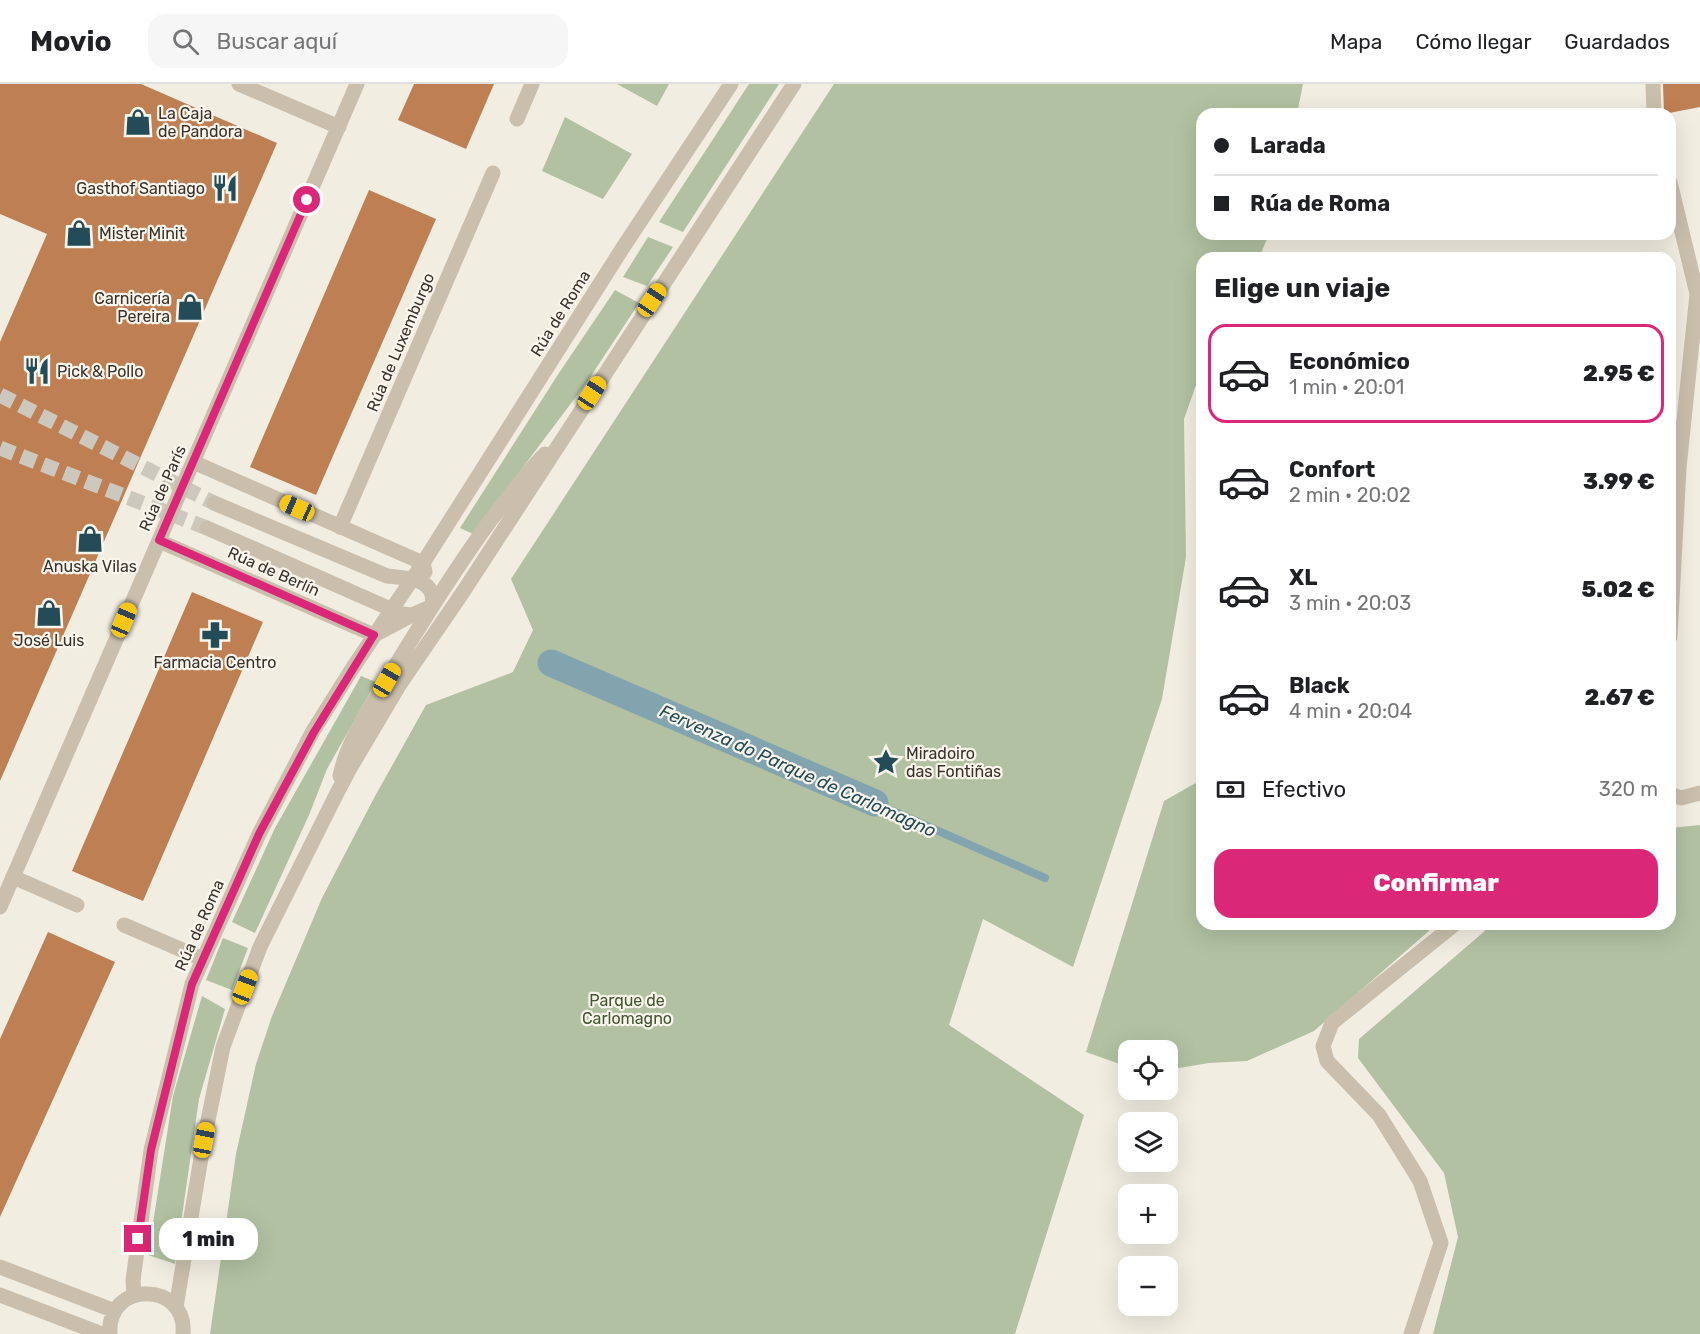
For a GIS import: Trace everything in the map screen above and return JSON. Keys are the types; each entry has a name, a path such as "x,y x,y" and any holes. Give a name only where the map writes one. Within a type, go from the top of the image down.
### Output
{"street":[{"path":"239,84 339,127"},
{"name":"Rúa de París","path":"0,907 7,874 159,540 357,84"},
{"path":"517,119 532,84"},
{"name":"Rúa de Roma","path":"134,1295 134,1271 151,1150 192,984 270,814 314,732 374,635 423,563 616,258 731,84"},
{"path":"176,1307 204,1140 223,1047 260,947 335,797 400,684 463,592 794,84"},
{"path":"1653,84 1654,108"},
{"name":"Rúa de Luxemburgo","path":"339,526 493,172"},
{"path":"1676,208 1697,294 1679,468 1676,524"},
{"path":"335,797 344,758 378,694 432,606 463,559 526,473 568,430"},
{"path":"193,462 423,563 434,596 432,606"},
{"path":"214,503 387,576 412,579 429,586"},
{"name":"Rúa de Berlín","path":"207,528 391,609"},
{"name":"Rúa de Berlín","path":"159,540 374,635"},
{"path":"374,635 432,606"},
{"path":"391,609 412,615"},
{"path":"1676,796 1681,798 1700,793"},
{"path":"7,874 77,904"},
{"path":"124,925 203,959"},
{"path":"1412,1334 1441,1243 1420,1181 1378,1115 1327,1061 1323,1046 1332,1023 1448,930"},
{"path":"0,1267 115,1311"},
{"path":"110,1334 111,1319 120,1303 134,1295 158,1294 168,1299 176,1307 181,1316 183,1334"},
{"path":"0,1295 102,1334"}],"green space":[{"path":"617,84 669,84 657,106"},
{"path":"749,84 779,84 683,232 659,222"},
{"name":"Parque de Carlomagno","path":"834,84 1303,84 1298,108 1196,108 1196,240 1266,240 1262,252 1196,252 1196,385 1184,419 1186,557 1162,699 1073,967 983,919 949,1025 1084,1115 1015,1334 210,1334 236,1154 256,1064 272,1016 322,898 426,705 513,672 533,630 511,579"},
{"path":"565,117 632,154 603,199 542,171"},
{"path":"648,237 673,247 647,286 623,277"},
{"path":"615,290 639,303 587,382 473,534 460,528 557,376"},
{"path":"361,676 376,682 327,769 309,815 255,933 232,922 275,828"},
{"path":"1196,783 1196,930 1430,930 1314,1031 1247,1061 1209,1063 1178,1068 1178,1040 1118,1040 1118,1063 1086,1052 1164,801"},
{"path":"1700,825 1700,1334 1433,1334 1458,1237 1444,1173 1358,1058 1359,1039 1486,930 1676,930 1676,827"},
{"path":"223,938 248,948 232,990 206,980"},
{"path":"202,996 225,1009 199,1099 175,1264 148,1255 173,1096"}],"building":[{"path":"0,84 141,84 277,143 0,781 0,342 47,234 0,214"},
{"path":"414,84 494,84 466,149 398,120"},
{"path":"1663,84 1700,84 1700,107 1676,112 1676,108 1664,108"},
{"path":"369,190 436,219 316,495 250,467"},
{"path":"192,592 263,622 143,901 72,871"},
{"path":"48,932 115,962 0,1217 0,1039"}],"waterway":[{"name":"Fervenza do Parque de Carlomagno","path":"551,663 875,803"},
{"name":"Fervenza do Parque de Carlomagno","path":"875,803 1045,878"}],"tunnel":[{"path":"0,395 214,503"},
{"path":"0,448 207,528"}],"place":[{"name":"La Caja de Pandora","path":"138,122"},
{"name":"Gasthof Santiago","path":"225,188"},
{"name":"Mister Minit","path":"79,233"},
{"name":"Carnicería Pereira","path":"190,307"},
{"name":"Pick & Pollo","path":"37,371"},
{"name":"Anuska Vilas","path":"90,539"},
{"name":"José Luis","path":"49,613"},
{"name":"Farmacia Centro","path":"215,635"},
{"name":"Miradoiro das Fontiñas","path":"886,762"}],"route":[{"path":"138,1239 151,1150 192,984 259,834 314,732 374,635 159,540 307,200"}]}
